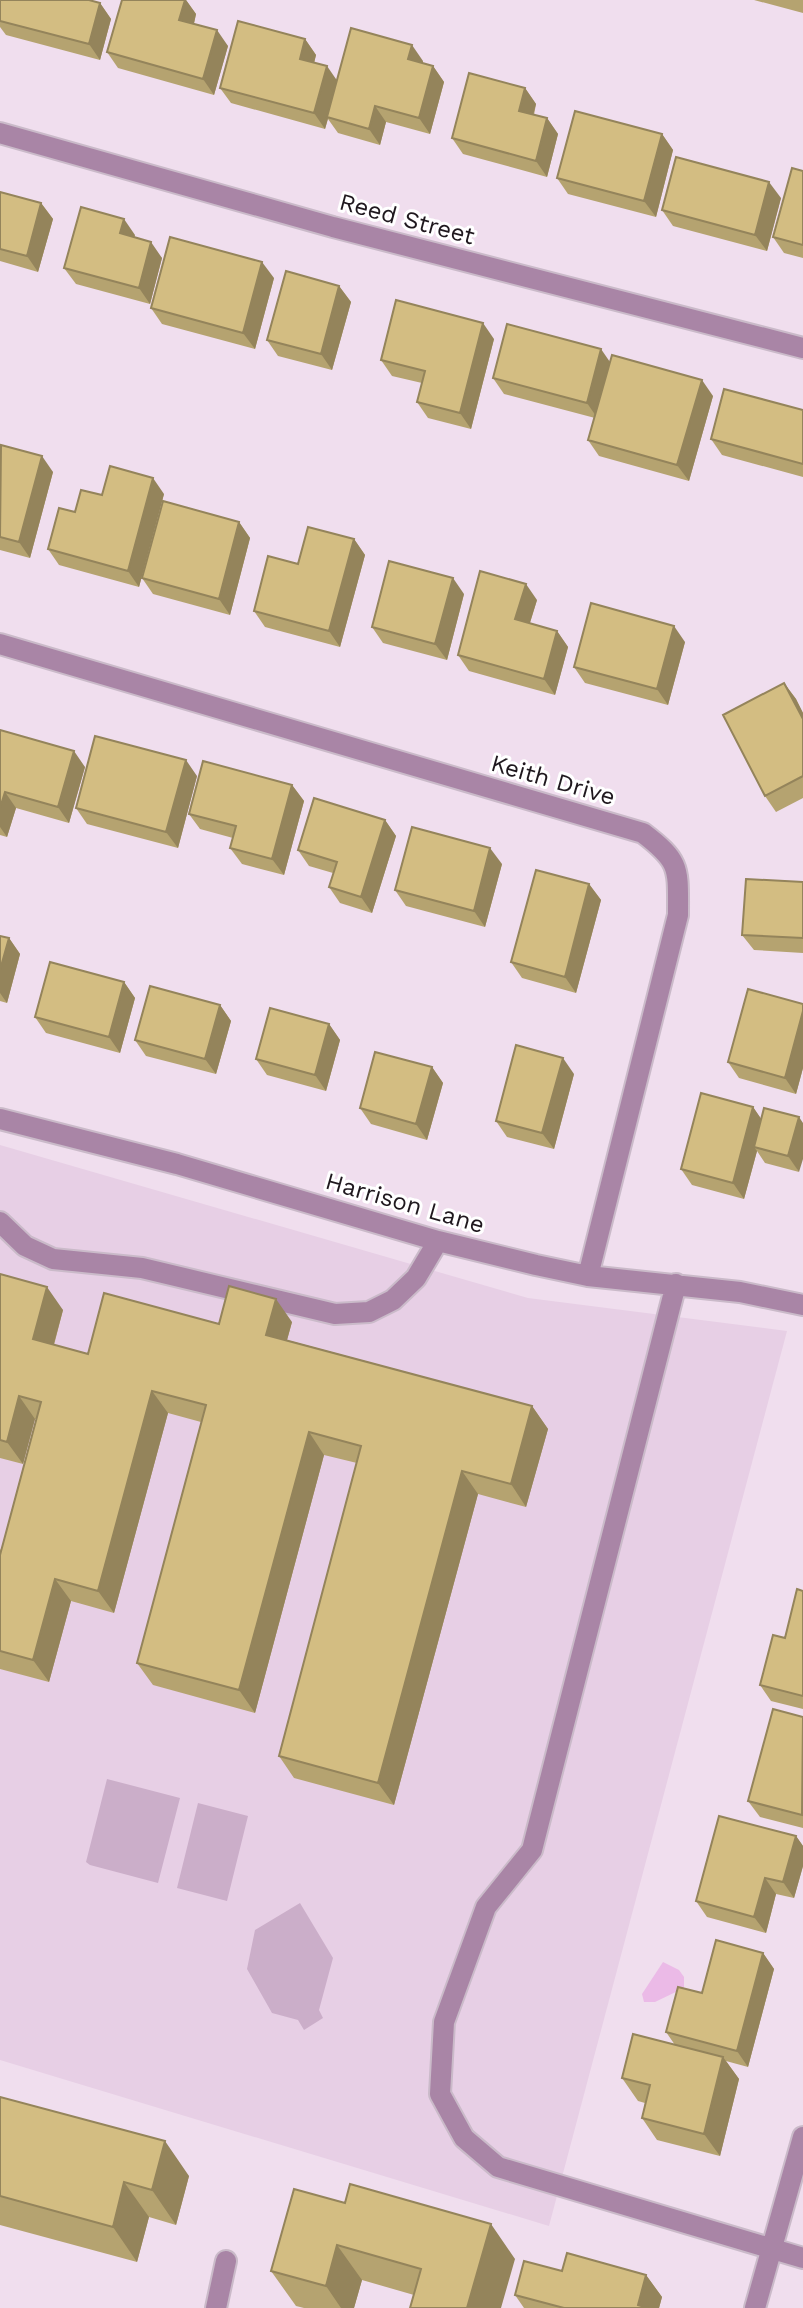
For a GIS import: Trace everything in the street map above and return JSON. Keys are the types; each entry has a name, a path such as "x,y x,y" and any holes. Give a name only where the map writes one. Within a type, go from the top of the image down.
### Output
{"street":[{"name":"Reed Street","path":"0,133 333,227 803,348"},
{"name":"Keith Drive","path":"0,644 643,833 667,852 678,872 678,915 588,1276"},
{"name":"Harrison Lane","path":"0,1119 177,1164 438,1241 588,1276 740,1292 803,1305"},
{"path":"0,1222 25,1246 53,1259 142,1268 335,1314 369,1312 393,1300 416,1278 438,1241"},
{"path":"676,1284 532,1850 486,1907 444,2022 440,2094 464,2138 498,2167 803,2258"},
{"path":"755,2308 803,2137"},
{"path":"216,2308 226,2261"}],"shaded area":[{"path":"0,1145 528,1298 787,1331 549,2226 0,2060"},
{"path":"107,1779 180,1798 158,1883 86,1862"},
{"path":"198,1803 248,1816 227,1901 177,1888"},
{"path":"300,1903 333,1958 319,2010 323,2018 304,2030 298,2020 272,2013 247,1969 255,1930"},
{"path":"663,1962 679,1970 684,1977 684,1988 655,2002 644,2002 642,1994"}],"building":[{"path":"0,0 89,0 100,3 89,44 0,21"},
{"path":"122,0 185,0 179,20 217,30 203,79 107,52"},
{"path":"238,21 305,39 300,59 327,66 314,113 220,88"},
{"path":"351,28 412,45 408,59 433,66 419,118 375,106 369,129 327,117"},
{"path":"469,73 525,88 519,111 547,118 536,161 452,138"},
{"path":"575,111 662,134 644,201 557,178"},
{"path":"676,157 769,182 755,235 662,210"},
{"path":"792,168 803,171 803,245 773,237"},
{"path":"0,192 41,203 27,256 0,249"},
{"path":"81,207 124,219 120,233 151,242 139,288 64,268"},
{"path":"170,237 262,262 243,333 151,308"},
{"path":"286,271 339,286 321,354 267,340"},
{"path":"396,300 483,323 460,413 417,402 425,371 381,360"},
{"path":"507,324 601,349 587,403 493,378"},
{"path":"612,355 702,380 677,465 588,440"},
{"path":"724,389 803,410 803,464 711,439"},
{"path":"1,445 42,456 19,542 0,537"},
{"path":"110,466 153,478 128,571 48,549 59,508 75,512 81,490 102,495"},
{"path":"163,501 239,522 219,599 142,578"},
{"path":"308,527 354,539 329,631 254,611 268,556 298,564"},
{"path":"389,561 453,578 435,644 372,627"},
{"path":"480,571 526,584 515,619 557,631 544,679 458,655"},
{"path":"591,603 674,626 657,689 574,667"},
{"path":"784,683 803,719 803,776 765,796 723,715"},
{"path":"0,730 74,751 58,807 5,792 0,808"},
{"path":"95,736 186,760 166,832 76,808"},
{"path":"203,761 292,785 272,859 230,848 236,826 189,814"},
{"path":"314,798 385,820 361,897 329,887 337,862 298,850"},
{"path":"412,827 490,848 474,911 395,890"},
{"path":"536,870 589,884 565,977 511,962"},
{"path":"746,879 803,882 803,938 742,935"},
{"path":"0,936 9,938 0,970"},
{"path":"50,962 124,982 109,1037 35,1017"},
{"path":"150,986 220,1005 205,1059 135,1040"},
{"path":"748,989 803,1004 785,1078 728,1062"},
{"path":"270,1008 329,1024 315,1075 256,1059"},
{"path":"516,1045 563,1058 542,1133 496,1121"},
{"path":"375,1052 432,1067 416,1124 360,1108"},
{"path":"701,1093 753,1107 733,1183 681,1169"},
{"path":"764,1108 799,1117 788,1156 754,1147"},
{"path":"0,1274 47,1287 33,1339 88,1354 104,1293 219,1324 229,1286 276,1299 266,1335 532,1406 511,1484 462,1471 378,1783 279,1756 361,1446 309,1432 239,1690 137,1663 206,1405 152,1391 98,1591 55,1579 33,1660 0,1651 0,1555 41,1402 19,1396 7,1442 0,1440"},
{"path":"797,1589 803,1591 803,1696 760,1685 773,1635 785,1638"},
{"path":"773,1709 803,1717 802,1815 748,1801"},
{"path":"719,1816 796,1836 783,1882 765,1878 754,1917 696,1901"},
{"path":"716,1940 763,1953 737,2051 666,2032 678,1987 702,1993"},
{"path":"633,2034 723,2057 704,2134 642,2118 650,2085 622,2078"},
{"path":"0,2097 165,2141 152,2190 124,2182 113,2227 0,2196"},
{"path":"350,2184 491,2224 467,2308 410,2308 421,2269 337,2245 326,2286 271,2271 294,2189 345,2203"},
{"path":"567,2253 646,2275 638,2305 648,2308 564,2308 515,2295 524,2261 562,2271"}]}
